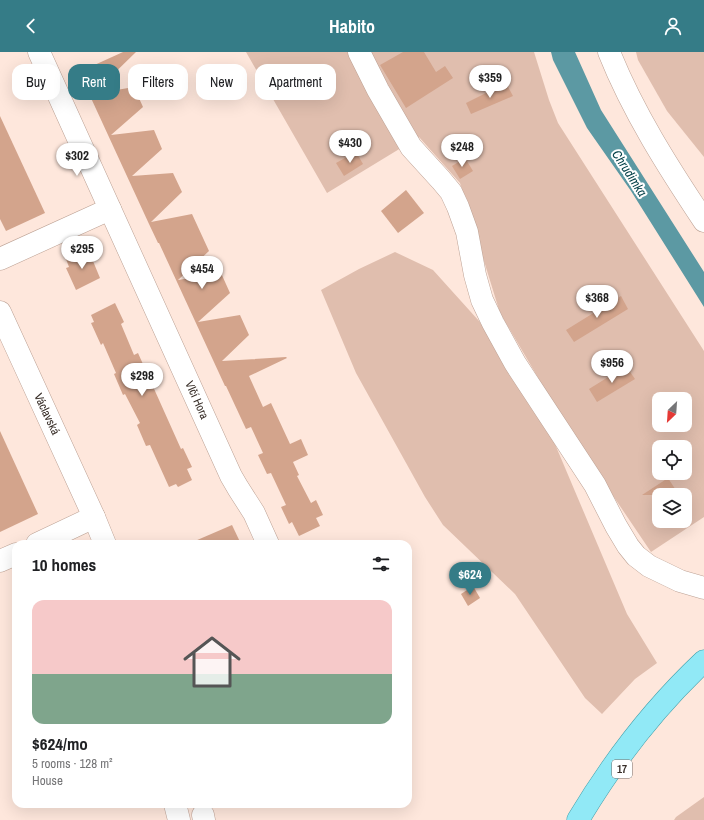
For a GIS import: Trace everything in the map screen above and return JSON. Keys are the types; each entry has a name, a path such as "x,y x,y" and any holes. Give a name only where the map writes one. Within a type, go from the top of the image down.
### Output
{"main road":[{"name":"17","path":"578,820 606,775 626,748 665,701 703,663"},
{"name":"17","path":"593,820 650,719"}],"street":[{"name":"Vlčí Hora","path":"39,52 232,476 254,513 266,540"},
{"path":"359,52 378,90 412,148 442,180 451,192 467,232 480,294 493,323 515,363 595,485 628,546 636,556 649,566 680,581 704,588"},
{"path":"609,52 617,72 647,131 704,221"},
{"path":"0,259 110,209"},
{"name":"Václavská","path":"0,312 94,517 103,540"},
{"path":"45,540 94,517"},
{"path":"0,561 12,556"},
{"path":"176,808 179,820"}],"shaded area":[{"path":"246,52 534,52 558,123 704,351 704,517 692,525 692,488 652,488 652,528 687,528 651,552 570,432 500,313 460,183 419,137 327,193 274,100 336,100 336,64 255,64 255,68"},
{"path":"636,52 704,52 704,157 667,111 638,60"},
{"path":"395,252 433,270 479,321 549,430 627,614 657,663 635,679 602,714 585,698 515,594 443,525 425,497 356,373 321,290 359,269"},
{"path":"704,797 704,820 674,820 676,817"}],"water":[{"name":"Chrudimka","path":"551,52 575,52 601,110 704,272 704,307 631,191 587,128 553,60"}],"building":[{"path":"123,52 136,52 120,68 120,64 97,64"},
{"path":"403,52 424,52 436,72 445,66 453,78 406,108 380,65"},
{"path":"506,83 513,96 471,114 466,103"},
{"path":"128,88 128,100 140,100 143,107 111,135 154,130 162,149 132,176 173,173 182,192 151,222 192,214 209,251 178,280 221,273 230,293 198,322 240,315 249,335 222,361 287,358 249,376 263,407 271,403 290,444 301,439 308,455 293,462 299,475 297,476 311,503 316,500 323,515 316,518 320,526 299,536 292,522 289,524 281,507 286,505 271,473 267,474 258,455 263,453 251,427 246,429 92,100 120,100 120,89"},
{"path":"0,116 45,213 6,231 0,219"},
{"path":"356,152 363,164 344,176 336,163"},
{"path":"465,158 473,171 460,179 452,166"},
{"path":"406,190 424,213 398,233 381,211"},
{"path":"88,249 100,278 76,290 66,268 69,267 66,259"},
{"path":"621,296 628,309 574,342 566,330"},
{"path":"115,303 124,322 121,324 134,355 138,353 181,449 183,448 192,467 187,469 192,480 178,487 176,484 169,487 150,445 146,446 137,425 140,423 125,394 123,395 114,374 116,373 103,343 101,345 91,323 94,322 91,315"},
{"path":"626,366 635,379 597,402 589,389"},
{"path":"0,431 38,514 0,532"},
{"path":"665,480 669,480 674,488 653,488"},
{"path":"652,488 652,495 642,495"},
{"path":"232,525 239,540 197,540"},
{"path":"473,586 480,598 468,606 461,594"}]}
